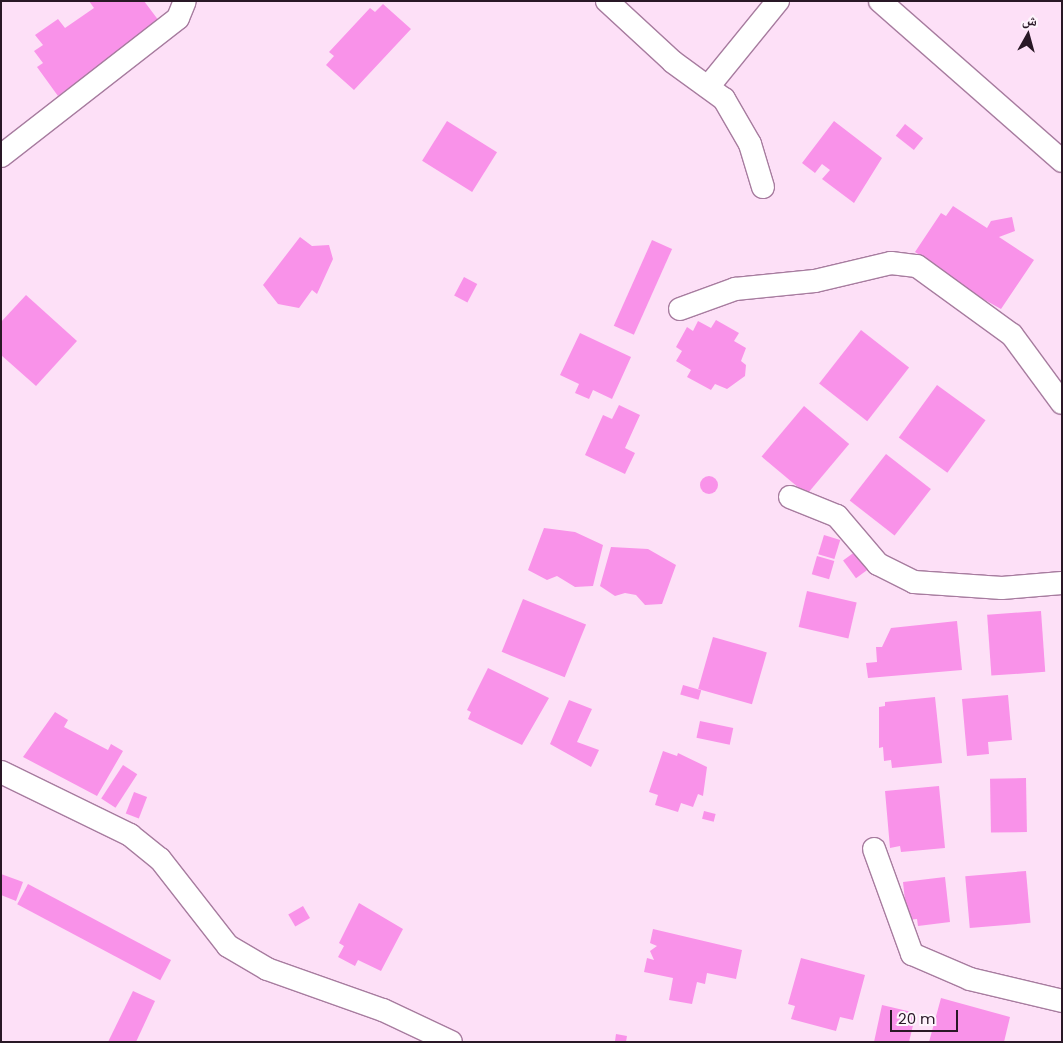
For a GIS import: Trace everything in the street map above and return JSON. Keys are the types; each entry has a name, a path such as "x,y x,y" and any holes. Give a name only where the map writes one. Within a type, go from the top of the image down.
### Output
{"street":[{"path":"1,156 178,18 186,1"},
{"path":"607,1 672,62 708,87 736,113 763,187"},
{"path":"708,87 778,1"},
{"path":"880,1 1062,161"},
{"path":"680,309 735,289 815,281 891,263 917,266 1012,335 1062,403"},
{"path":"790,496 837,516 878,564 914,582 1002,588 1062,583"},
{"path":"1,772 130,835 160,860 228,946 267,969 383,1010 451,1042"},
{"path":"874,849 912,954 970,979 1062,1001"}],"building":[{"path":"89,1 144,1 159,21 58,96 37,67 43,63 34,51 43,45 35,35 58,19 65,28 94,8"},
{"path":"383,4 411,29 354,90 326,65 334,56 329,52 370,8 375,12"},
{"path":"447,121 497,152 472,192 422,161"},
{"path":"834,121 882,158 854,203 822,179 830,170 822,164 815,173 802,163"},
{"path":"905,124 923,138 914,150 896,136"},
{"path":"953,206 987,228 991,221 1012,217 1015,231 999,237 1034,260 1001,309 942,276 945,272 915,252 941,213 946,216"},
{"path":"300,237 312,246 329,245 333,259 317,294 312,290 299,308 278,304 263,285"},
{"path":"652,240 672,249 634,335 614,326"},
{"path":"464,277 477,284 467,303 454,296"},
{"path":"26,295 77,341 36,386 1,355 1,322"},
{"path":"716,320 739,333 734,341 746,348 741,361 746,365 745,376 727,389 715,384 711,390 687,377 691,370 676,361 682,351 676,347 687,327 693,331 698,321 711,328"},
{"path":"861,330 909,368 867,421 819,384"},
{"path":"580,333 631,357 612,399 593,390 589,399 575,393 579,384 560,375"},
{"path":"937,385 986,420 947,473 899,438"},
{"path":"619,405 640,415 625,448 635,453 625,474 585,455 603,415 612,419"},
{"path":"804,406 849,444 807,494 762,457"},
{"path":"886,454 931,489 895,536 850,500"},
{"path":"709,476 715,479 718,485 715,491 709,494 703,491 700,485 703,479"},
{"path":"544,528 575,532 603,545 593,586 575,587 557,576 547,580 528,570"},
{"path":"824,535 840,540 834,559 818,554"},
{"path":"611,547 648,549 676,565 662,604 645,605 636,595 625,593 615,596 600,586"},
{"path":"856,551 869,569 856,578 843,560"},
{"path":"817,556 834,561 829,579 812,574"},
{"path":"807,591 857,602 848,639 799,627"},
{"path":"523,599 586,624 565,677 502,652"},
{"path":"1041,611 1045,672 991,676 987,615"},
{"path":"957,621 962,670 868,678 866,663 877,662 876,647 882,647 891,628"},
{"path":"713,637 767,652 752,704 698,689"},
{"path":"488,668 549,698 522,745 468,719 471,712 467,710"},
{"path":"683,685 701,690 699,700 680,695"},
{"path":"1008,695 1012,740 988,742 989,754 967,756 962,699"},
{"path":"935,697 942,763 892,768 891,760 884,761 883,747 879,748 879,707 885,706 885,702"},
{"path":"569,700 592,709 577,742 599,750 591,767 550,744"},
{"path":"55,712 68,720 64,727 108,750 111,744 123,751 97,796 23,757"},
{"path":"700,721 733,728 730,745 696,738"},
{"path":"663,751 677,756 678,753 707,767 703,796 698,794 693,807 681,803 678,812 655,805 658,795 649,792"},
{"path":"123,765 137,774 115,808 101,799"},
{"path":"1026,778 1027,832 991,833 990,779"},
{"path":"939,786 945,848 901,852 900,846 890,848 885,791"},
{"path":"134,792 147,797 139,818 126,813"},
{"path":"704,811 716,814 714,822 702,819"},
{"path":"1026,871 1031,923 970,928 965,876"},
{"path":"1,874 23,882 16,901 1,895"},
{"path":"945,877 950,922 918,926 917,919 907,920 903,882"},
{"path":"28,884 171,960 160,980 17,904"},
{"path":"359,903 403,929 381,971 358,960 355,966 338,957 344,946 339,943"},
{"path":"303,906 310,918 295,927 288,914"},
{"path":"653,929 742,950 736,979 707,973 705,984 697,982 692,1004 669,1000 673,978 644,972 647,958 654,960 650,951 657,946 650,943"},
{"path":"801,958 865,975 853,1020 840,1017 836,1031 791,1019 795,1006 788,1004"},
{"path":"133,991 155,1001 136,1042 108,1042"},
{"path":"941,998 1010,1017 1004,1042 929,1042"},
{"path":"882,1005 916,1013 909,1042 874,1042"},
{"path":"616,1034 627,1036 626,1042 615,1041"}]}
